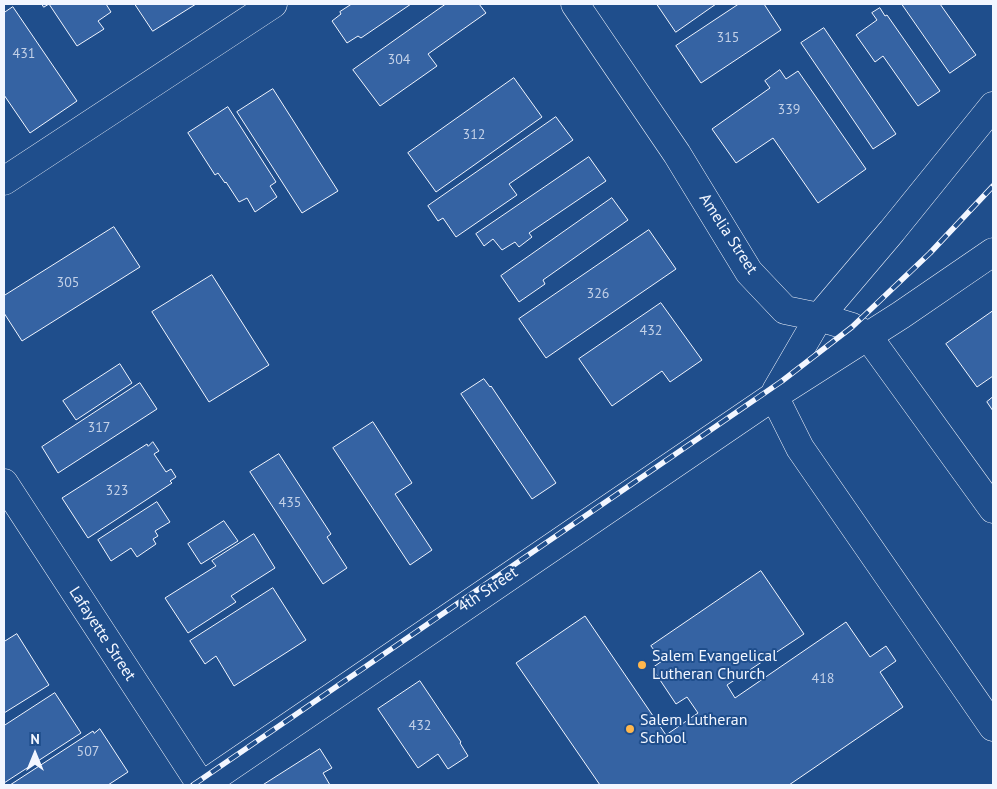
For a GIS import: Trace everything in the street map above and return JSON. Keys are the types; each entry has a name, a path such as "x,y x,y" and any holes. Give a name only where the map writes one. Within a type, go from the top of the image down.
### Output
{"street":[{"path":"4,182 273,4"},
{"name":"Amelia Street","path":"575,4 677,154 749,272 785,310 819,317 852,327 867,335 993,509"},
{"path":"993,106 892,231 819,317 774,396 800,448 993,726"},
{"name":"4th Street","path":"202,785 774,396 901,315 993,252"},
{"name":"Lafayette Street","path":"4,483 202,785"}],"building":[{"path":"49,4 106,4 111,12 98,21 104,29 77,46"},
{"path":"135,4 196,4 153,31"},
{"path":"352,4 411,4 361,38 358,36 347,43 332,21 341,14 340,12"},
{"path":"446,4 479,4 486,13 428,54 437,66 380,106 353,70"},
{"path":"657,4 716,4 676,32"},
{"path":"739,4 764,4 781,30 701,83 676,46"},
{"path":"902,4 940,4 976,55 950,73"},
{"path":"13,7 77,101 30,133 4,95 4,13"},
{"path":"880,8 885,16 887,15 940,91 918,106 883,56 875,62 856,35 877,20 872,13"},
{"path":"824,28 896,134 873,149 801,43"},
{"path":"780,70 786,79 798,71 866,169 818,203 773,138 736,163 712,129 770,88 765,81"},
{"path":"514,78 542,117 436,192 408,153"},
{"path":"273,89 338,191 302,213 237,112"},
{"path":"228,107 276,182 270,186 277,197 255,212 247,198 239,202 218,173 215,175 188,133"},
{"path":"556,117 573,140 509,184 517,195 456,237 443,218 438,221 428,206"},
{"path":"589,157 606,181 529,233 532,237 519,247 515,242 502,250 493,239 484,246 476,234"},
{"path":"612,198 628,220 543,280 545,284 519,302 501,276"},
{"path":"114,227 140,267 22,341 4,313 4,296"},
{"path":"649,230 676,269 546,358 519,319"},
{"path":"212,275 269,365 209,402 152,312"},
{"path":"661,303 702,360 670,382 662,371 612,406 579,359"},
{"path":"993,311 993,376 977,387 946,344"},
{"path":"120,364 132,383 76,420 63,401"},
{"path":"484,379 491,386 556,483 532,499 461,394"},
{"path":"140,383 157,409 58,473 42,447"},
{"path":"993,397 993,411 987,402"},
{"path":"373,422 412,483 395,494 432,550 410,565 333,448"},
{"path":"153,442 159,451 154,454 166,472 171,469 176,477 170,481 172,483 88,538 62,498"},
{"path":"279,454 331,534 327,537 347,568 323,584 250,472"},
{"path":"157,502 170,522 155,531 158,536 153,539 156,544 137,557 131,548 111,561 98,540"},
{"path":"224,521 238,541 201,564 188,544"},
{"path":"254,534 275,568 231,596 236,602 188,633 165,598 216,566 212,561"},
{"path":"761,571 804,634 727,685 735,698 846,622 870,657 886,646 896,661 880,672 903,707 789,785 600,785 516,663 585,616 666,735 698,713 687,697 676,704 652,668 662,661 651,646"},
{"path":"273,588 306,640 234,686 216,656 205,664 190,641"},
{"path":"17,634 49,685 4,713 4,642"},
{"path":"420,681 461,742 468,756 448,769 438,754 418,768 378,709"},
{"path":"55,693 81,733 4,783 4,726"},
{"path":"100,729 128,772 108,785 10,785 93,731 94,733"},
{"path":"320,749 332,768 323,773 330,785 263,785"}],"railway":[{"path":"193,785 782,381 852,327 930,253 993,186"}],"place":[{"name":"Salem Evangelical Lutheran Church","path":"642,665"},
{"name":"Salem Lutheran School","path":"630,729"}]}
